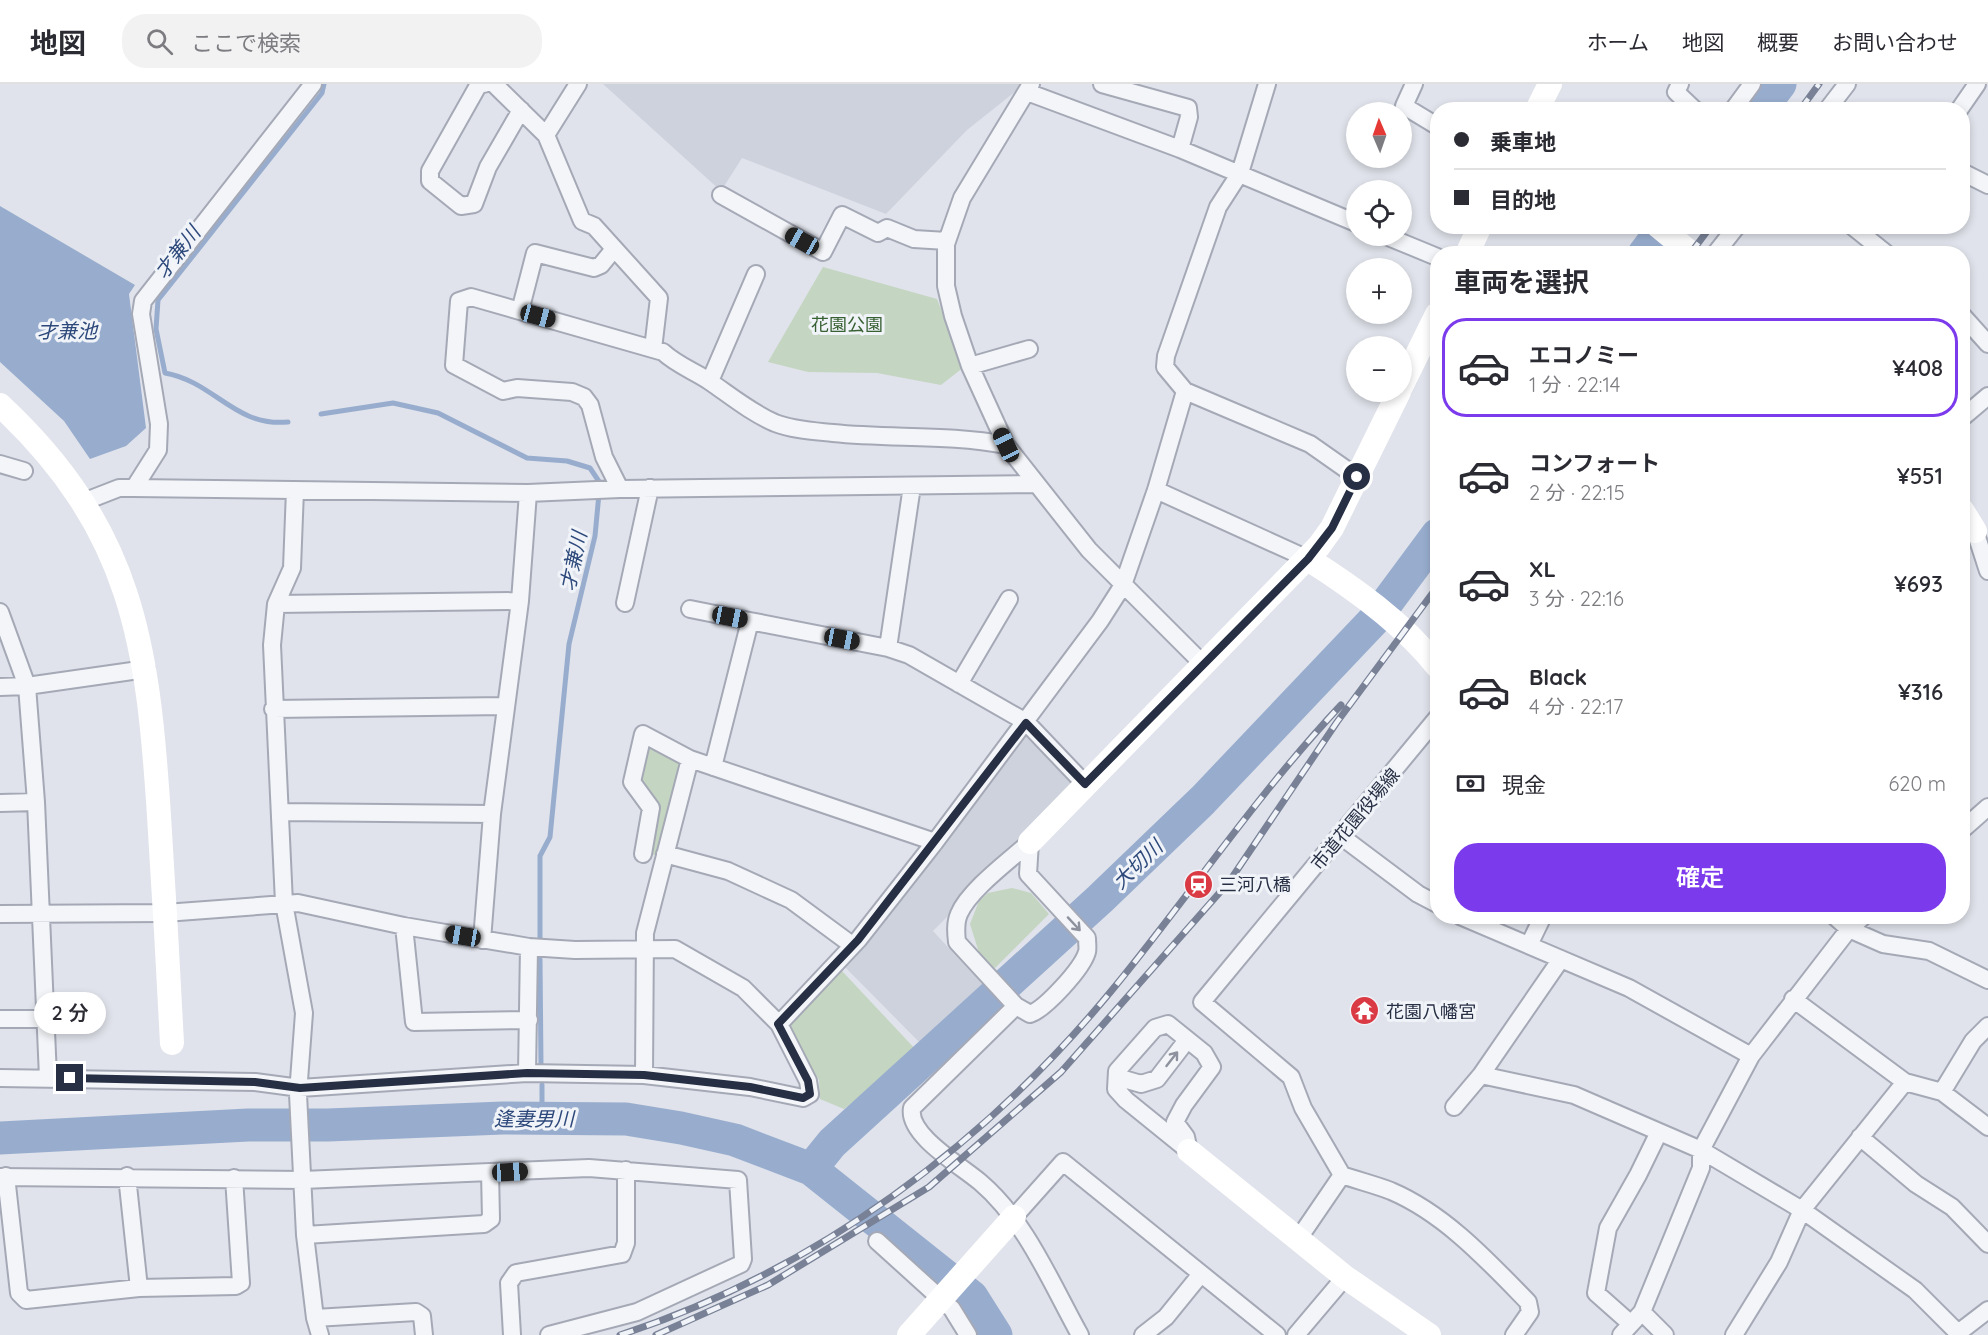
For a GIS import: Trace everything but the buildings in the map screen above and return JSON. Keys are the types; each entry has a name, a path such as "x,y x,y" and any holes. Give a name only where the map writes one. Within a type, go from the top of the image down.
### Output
{"street":[{"path":"134,488 158,450 159,424 141,314 143,301 313,84"},
{"path":"484,84 479,84 430,171 430,181 461,206 474,204 488,167 521,110"},
{"path":"494,84 546,135 582,221 594,226 659,298 653,349"},
{"path":"546,135 578,84"},
{"path":"1102,84 1188,108 1189,117 1180,149"},
{"path":"1267,84 1240,173 1218,207 1166,356 1165,367 1185,391 1310,444 1357,477"},
{"path":"1414,84 1404,106 1430,122"},
{"path":"1541,102 1550,84"},
{"path":"1680,84 1676,92 1687,102"},
{"path":"1739,102 1752,84"},
{"path":"1833,102 1846,84"},
{"path":"1965,102 1977,84"},
{"path":"1203,663 1089,550 1067,519 1006,445 970,366 946,286 947,241 962,198 1029,88 1240,173 1346,219"},
{"path":"1970,176 1988,185"},
{"path":"720,195 823,252 842,215 878,233 886,228 914,239 947,241"},
{"path":"1666,234 1682,246"},
{"path":"1721,246 1731,234"},
{"path":"1867,234 1879,246"},
{"path":"1409,246 1430,255"},
{"path":"519,311 535,253 594,268 601,265 614,249"},
{"path":"710,381 756,274"},
{"path":"605,489 604,457 590,405 584,397 572,392 516,388 503,391 454,364 459,301 471,297 663,352 674,362 710,381 724,394 777,424 810,431 877,437 968,438 1006,445"},
{"path":"1970,324 1988,344"},
{"path":"1412,365 1430,328"},
{"path":"970,366 1029,349"},
{"path":"778,1024 852,945 935,842 1026,723 1123,585 1156,490 1185,391"},
{"path":"1970,411 1988,396"},
{"path":"1030,842 1028,874 1087,938 1087,952 1077,969 1039,1011 1030,1014 1016,1006 957,942 959,913 971,897 1030,842 1203,663 1308,559 1332,528 1394,402"},
{"path":"0,405 60,468 83,502 119,572 140,638 153,720 172,1043"},
{"path":"0,464 24,471"},
{"path":"83,502 119,488 528,493 605,489 1036,484"},
{"path":"888,648 912,486"},
{"path":"625,603 650,489"},
{"path":"295,490 292,568 276,603 272,645 273,709 284,903 304,1013 299,1091 305,1235 315,1318 320,1335"},
{"path":"1156,490 1308,559 1340,580 1397,625 1430,659"},
{"path":"483,940 492,814 520,601 528,493"},
{"path":"1975,532 1988,571"},
{"path":"959,684 1008,599"},
{"path":"276,603 520,601"},
{"path":"690,609 888,648 909,655 1026,723 1085,784"},
{"path":"0,612 27,686 36,802 48,1077"},
{"path":"713,767 750,621"},
{"path":"0,687 27,686 146,669"},
{"path":"273,709 506,706"},
{"name":"市道花園役場線","path":"1342,1175 1303,1108 1292,1077 1202,1002 1341,837 1430,727"},
{"path":"643,854 651,808 632,782 643,734 690,759 935,842"},
{"path":"644,1075 643,949 664,854 690,759"},
{"path":"0,803 36,802"},
{"path":"1970,818 1988,807"},
{"path":"280,812 492,814"},
{"path":"1341,837 1418,894 1430,900"},
{"path":"664,854 728,871 790,900 852,945"},
{"path":"993,876 1028,874"},
{"path":"0,914 165,913 298,903 404,926 529,947 575,950 675,949 742,988 778,1024 808,1081 810,1094 803,1098 750,1087 644,1075 527,1073 299,1091 255,1082 0,1078"},
{"path":"1479,924 1629,988 1751,1056"},
{"path":"1529,945 1539,924"},
{"path":"1843,924 1883,944 1929,951 1988,980"},
{"path":"1631,1324 1701,1168 1701,1150 1751,1056 1793,999 1855,924"},
{"path":"404,926 414,1023 529,1020"},
{"path":"527,1073 529,947"},
{"path":"1454,1107 1481,1075 1561,959"},
{"path":"1793,999 1905,1082 1942,1092 1988,1127"},
{"path":"1016,1006 912,1108 912,1123 925,1138 982,1184 1014,1217 1080,1335"},
{"path":"0,1019 45,1018"},
{"path":"1175,1122 1184,1105 1212,1067 1204,1053 1168,1024 1155,1028 1117,1071 1116,1089 1153,1122 1345,1277 1429,1335"},
{"path":"1942,1092 1973,1041 1988,1026"},
{"path":"1116,1077 1141,1084 1157,1079 1187,1040"},
{"path":"1481,1075 1574,1095 1701,1150 1802,1210 1915,1290 1959,1334 1988,1310"},
{"path":"1734,1335 1779,1262 1802,1210 1905,1082"},
{"path":"1153,1122 1175,1122"},
{"path":"1175,1122 1186,1137 1189,1151"},
{"path":"1659,1132 1626,1198 1608,1228 1596,1293 1631,1324 1665,1335"},
{"path":"1860,1137 1917,1184 1952,1207 1988,1244"},
{"path":"909,1335 1064,1162 1277,1335"},
{"path":"234,1178 241,1282 237,1286 139,1288 26,1300 21,1297 3,1177 234,1178 302,1174 490,1172 589,1168 738,1180 742,1262 637,1312 549,1335"},
{"path":"512,1335 508,1283 516,1273 622,1254 626,1243 626,1170"},
{"path":"305,1235 484,1224 490,1219 490,1172"},
{"path":"1299,1238 1342,1175 1392,1192 1437,1218 1482,1255 1528,1302 1530,1312 1514,1335"},
{"path":"127,1176 139,1288"},
{"path":"877,1241 942,1297 968,1335"},
{"path":"1143,1335 1166,1317 1201,1274"},
{"path":"1296,1335 1345,1277"},
{"path":"315,1318 416,1311 422,1316 424,1335"}],"shaded area":[{"path":"603,84 1019,84 1016,91 967,130 886,214 742,158 721,191"},
{"path":"1022,727 1079,784 933,931 985,987 921,1044 844,966"}],"green space":[{"name":"花園公園","path":"823,267 937,299 964,367 941,385 877,373 808,372 768,362"},
{"path":"645,740 685,761 658,856 648,853 655,809 636,782"},
{"path":"1012,888 1031,893 1049,914 995,968 980,956 970,924 979,901 988,893"},
{"path":"842,971 918,1052 844,1109 820,1099 819,1080 786,1024"}],"water":[{"name":"才兼池","path":"0,206 135,285 129,294 146,428 126,446 90,459 64,421 0,362"}],"waterway":[{"name":"才兼川","path":"288,422 269,422 253,418 198,385 165,373 156,329 158,300 322,93 324,84"},
{"name":"大切川","path":"1766,102 1780,84"},
{"name":"大切川","path":"1650,246 1659,234"},
{"name":"才兼川","path":"321,414 393,403 438,413 527,458 567,461 590,468 600,483 595,536 569,644 550,837 540,856 540,940"},
{"name":"大切川","path":"811,1169 832,1143 1100,899 1203,800 1374,620 1430,544"},
{"name":"才兼川","path":"540,959 541,1065"},
{"name":"才兼川","path":"535,1118 542,1104 542,1085"},
{"name":"才兼川","path":"0,1138 248,1125 328,1125 503,1118 626,1119 681,1128 735,1140 811,1169 972,1297 996,1335"}],"railway":[{"path":"1806,102 1819,84"},
{"path":"1696,246 1705,234"},
{"path":"656,1335 768,1285 929,1187 1061,1072 1229,882 1337,722 1430,596"},
{"path":"620,1335 692,1308 762,1276 829,1238 893,1196 954,1148 1012,1097 1066,1042 1117,984 1282,772 1341,705"}],"place":[{"name":"三河八橋","path":"1198,884"},
{"name":"花園八幡宮","path":"1365,1011"}],"route":[{"path":"70,1078 255,1082 300,1088 527,1073 644,1075 750,1087 803,1098 810,1094 808,1081 778,1024 858,940 1026,723 1085,784 1308,559 1332,528 1357,477"}],"water label":[{"name":"逢妻男川","path":"534,1118"}]}
